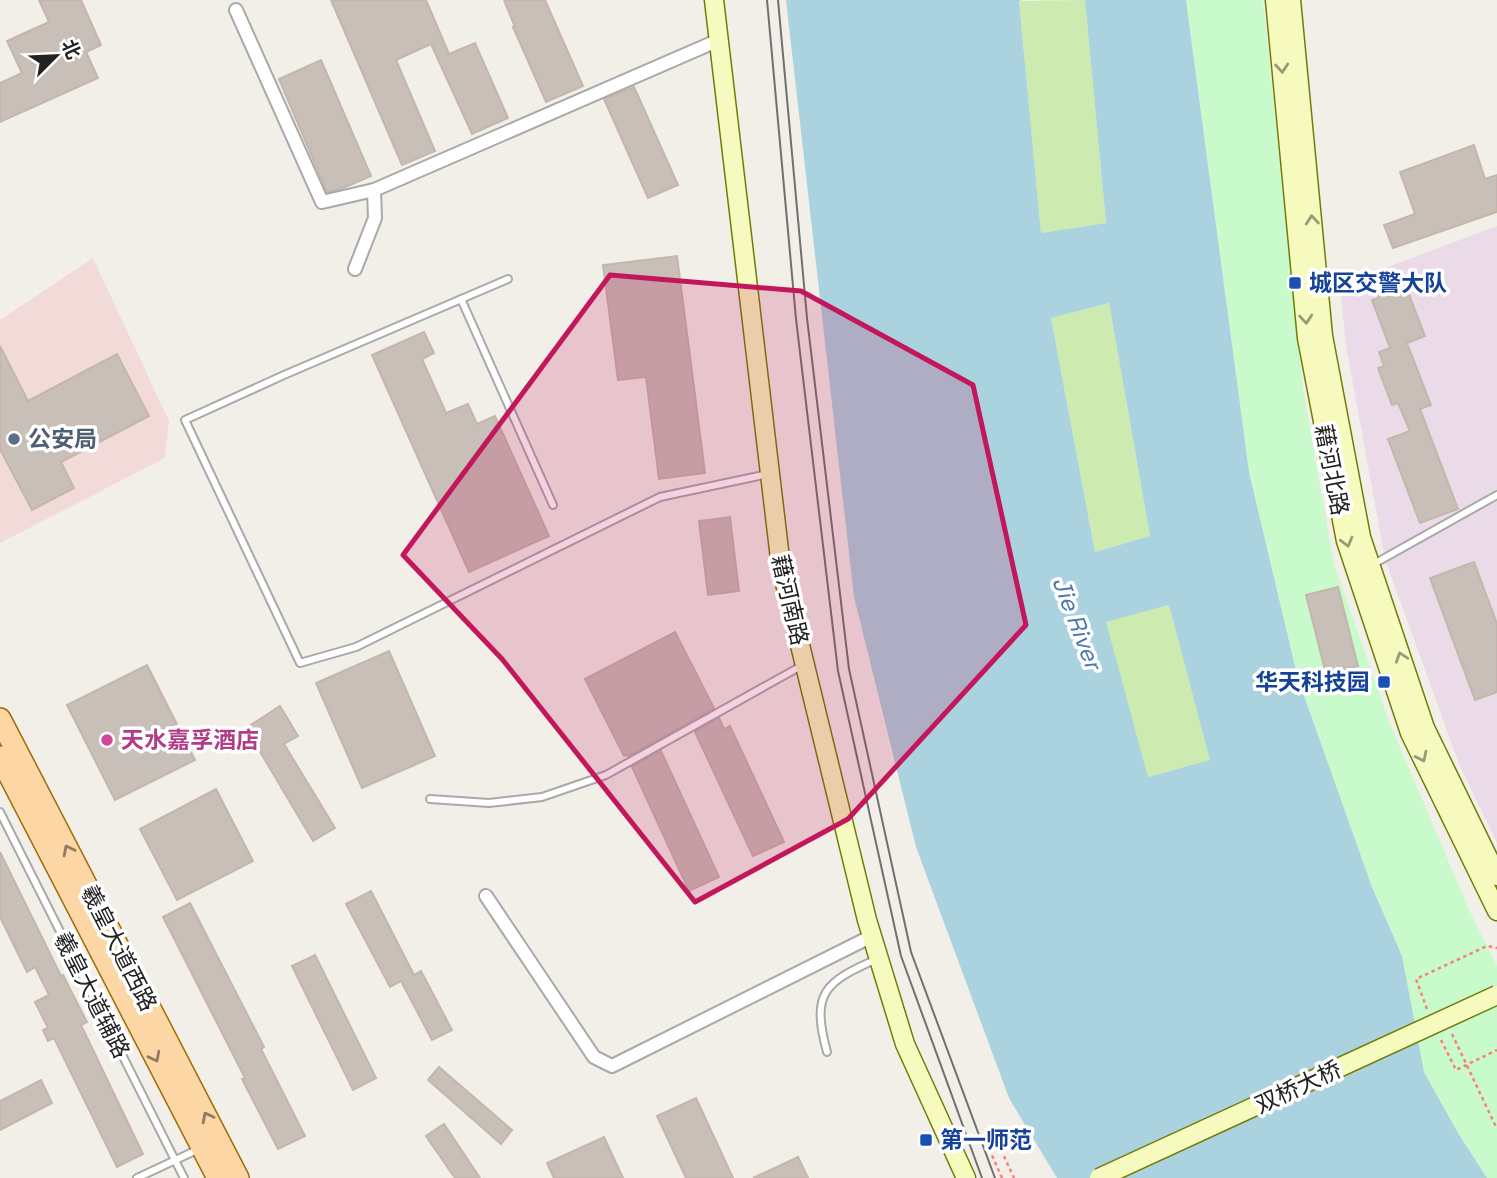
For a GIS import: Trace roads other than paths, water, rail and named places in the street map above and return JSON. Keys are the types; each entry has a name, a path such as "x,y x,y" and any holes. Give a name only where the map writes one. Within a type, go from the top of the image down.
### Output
{"main road":[{"name":"藉河南路","path":"714,0 780,567 872,936 905,1044 966,1178"},
{"name":"藉河北路","path":"1275,0 1307,338 1346,541 1410,733 1497,911"},
{"name":"藉河北路","path":"1291,0 1323,336 1361,537 1425,728 1497,876"},
{"name":"羲皇大道西路","path":"0,719 238,1178"},
{"name":"羲皇大道西路","path":"0,757 218,1178"},
{"name":"双桥大桥","path":"1099,1178 1497,995"}],"street":[{"path":"236,10 322,202 374,190 719,40"},
{"path":"355,269 375,218 374,190"},
{"path":"486,896 594,1057 612,1066 872,936"}],"lane":[{"path":"508,279 185,419 300,663 355,647 660,497 769,473"},
{"path":"461,299 553,505"},
{"path":"1370,566 1497,495"},
{"path":"430,799 489,803 542,797 606,775 805,664"},
{"name":"羲皇大道辅路","path":"0,812 184,1178"},
{"path":"827,1052 818,1022 823,998 837,978 879,958"},
{"path":"137,1178 202,1147"}],"water":[{"name":"Jie River","path":"786,0 1022,0 1019,1 1041,233 1106,223 1085,0 1186,0 1249,472 1298,679 1372,887 1402,956 1424,1072 1487,1178 1057,1178 1009,1098 916,847 854,597","holes":["1109,303 1150,536 1095,552 1051,318","1169,605 1210,760 1148,777 1106,622"]}],"tram line":[{"path":"767,0 796,319 838,671 901,956 982,1178"},
{"path":"778,0 807,318 849,669 911,952 995,1178"}],"place":[{"name":"城区交警大队","path":"1295,283"},
{"name":"公安局","path":"14,439"},
{"name":"华天科技园","path":"1384,682"},
{"name":"天水嘉孚酒店","path":"107,740"},
{"name":"第一师范","path":"926,1140"}]}
